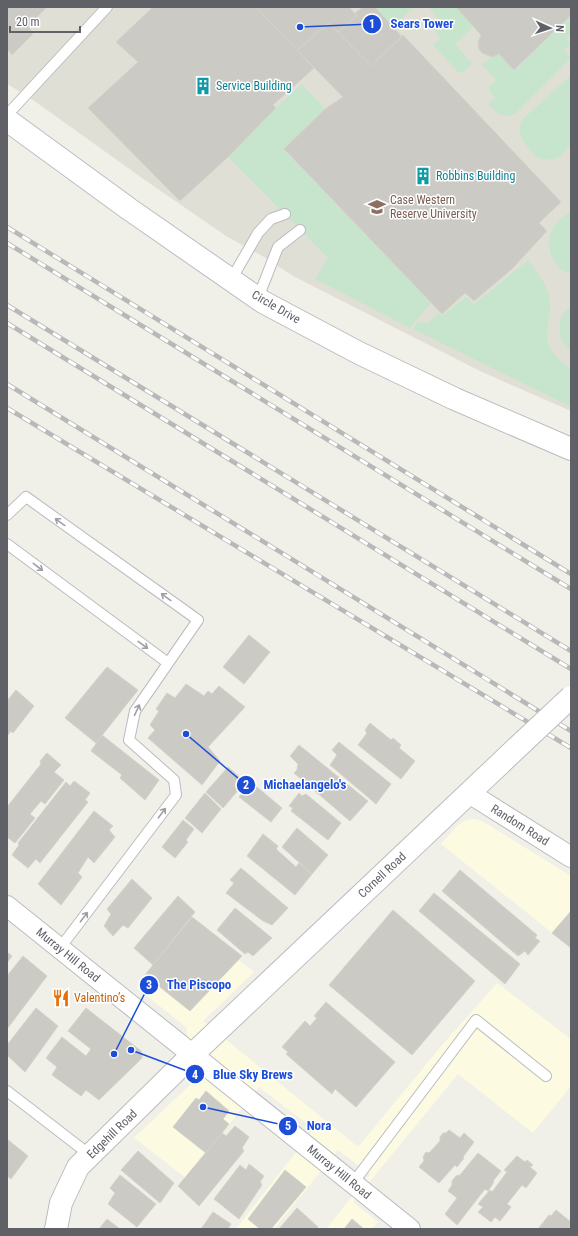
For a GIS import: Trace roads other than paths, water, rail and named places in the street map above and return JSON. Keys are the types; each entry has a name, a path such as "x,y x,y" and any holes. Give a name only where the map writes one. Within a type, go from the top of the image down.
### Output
{"street":[{"name":"Circle Drive","path":"7,120 130,209 258,298 359,353 455,399 571,449"},
{"name":"Cornell Road","path":"193,1054 571,697"},
{"name":"Random Road","path":"469,793 571,857"},
{"name":"Murray Hill Road","path":"7,906 410,1229"},
{"name":"Edgehill Road","path":"56,1229 61,1202 78,1167 193,1054"}],"lane":[{"path":"7,115 107,7"},
{"path":"231,280 258,232 271,219 285,214"},
{"path":"258,298 278,246 300,230"},
{"path":"9,508 26,497 198,620 135,711 129,740 174,780 176,795 60,948"},
{"path":"7,544 168,663"},
{"path":"353,1183 476,1020 546,1076"},
{"path":"7,1091 90,1155"}],"railway":[{"path":"7,227 571,574"},
{"path":"7,243 571,589"},
{"path":"7,305 571,651"},
{"path":"7,323 571,669"},
{"path":"7,384 571,731"},
{"path":"7,408 571,748"}],"place":[{"name":"Sears Tower","path":"300,27"},
{"name":"Service Building","path":"203,86"},
{"name":"Robbins Building","path":"423,176"},
{"name":"Case Western Reserve University","path":"377,207"},
{"name":"Michaelangelo's","path":"186,734"},
{"name":"Valentino’s","path":"61,998"},
{"name":"Blue Sky Brews","path":"131,1050"},
{"name":"The Piscopo","path":"114,1054"},
{"name":"Nora","path":"203,1107"}]}
